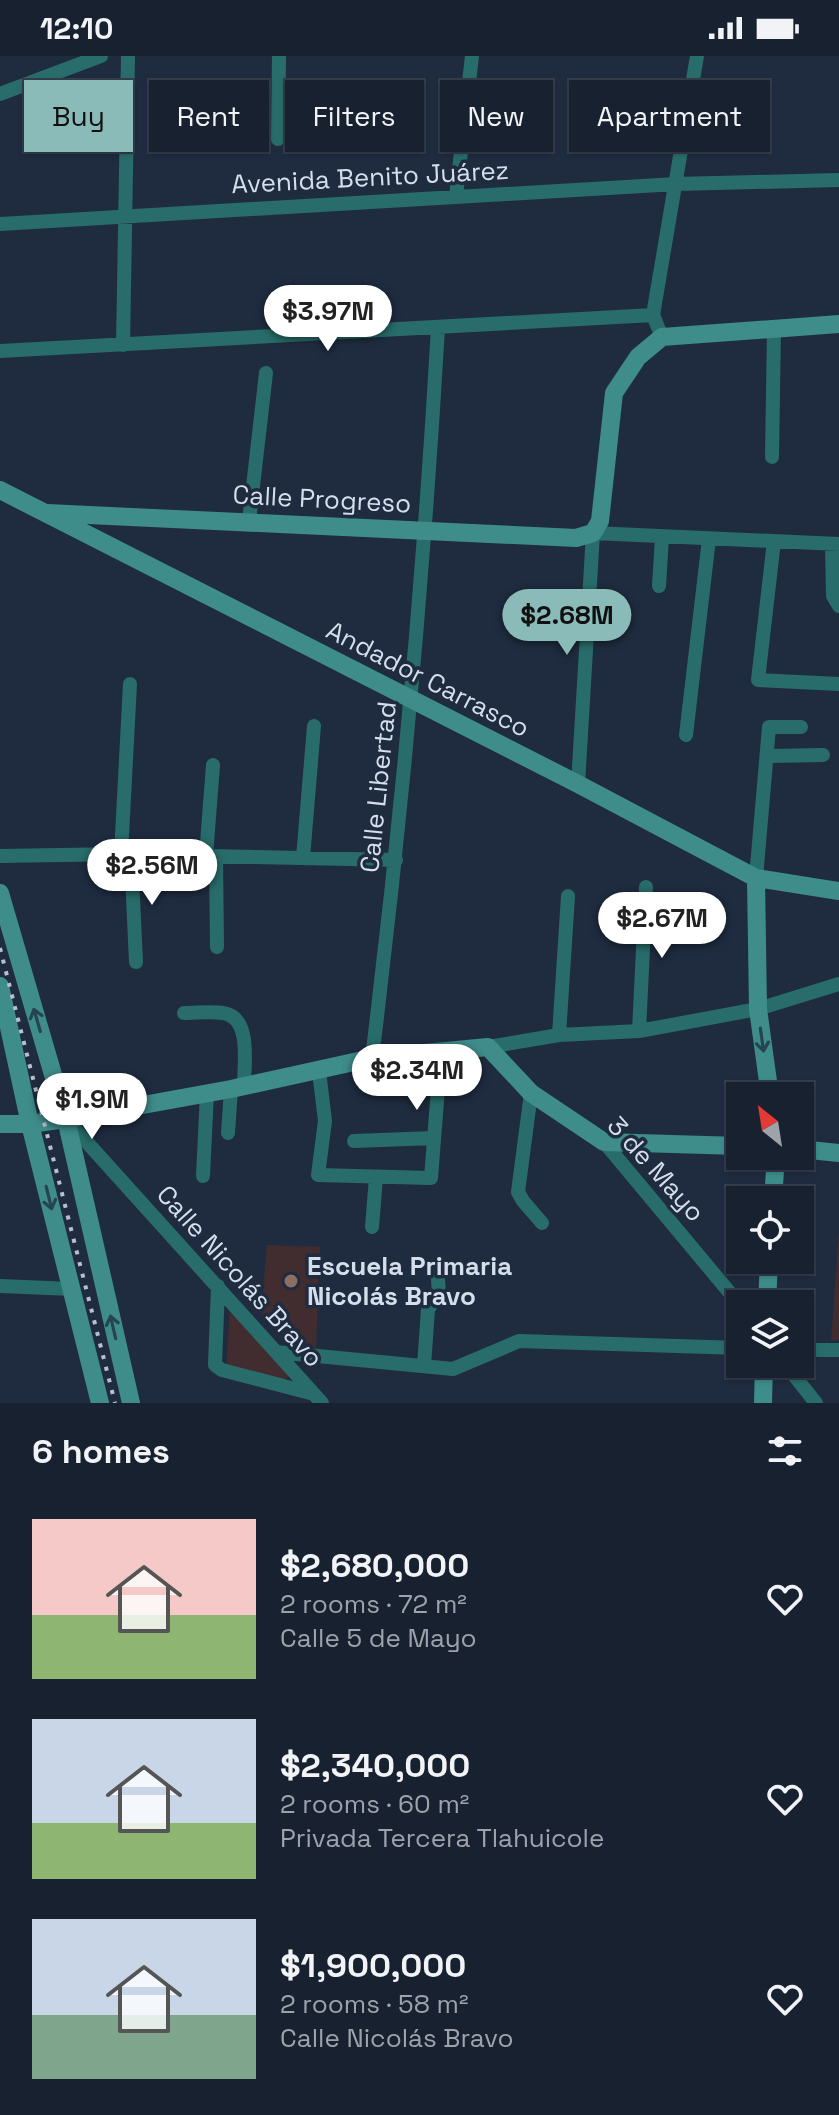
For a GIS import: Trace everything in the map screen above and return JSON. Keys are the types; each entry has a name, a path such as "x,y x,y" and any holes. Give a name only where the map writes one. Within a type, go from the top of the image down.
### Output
{"main road":[{"path":"593,533 600,521 614,393 638,357 662,337 839,324"},
{"name":"Andador Carrasco","path":"0,490 756,878 839,891"},
{"name":"Calle Progreso","path":"47,513 576,538 593,533"},
{"path":"756,878 758,1009 768,1082"},
{"path":"0,893 66,1119 131,1403"},
{"path":"0,986 30,1124 100,1403"},
{"path":"0,1124 66,1119 372,1058 488,1047"},
{"name":"3 de Mayo","path":"488,1047 531,1093 604,1142"},
{"path":"604,1142 726,1146"},
{"path":"814,1150 839,1153"},
{"path":"763,1403 764,1378"}],"street":[{"path":"0,94 101,56"},
{"path":"123,345 128,56"},
{"path":"278,139 279,56"},
{"path":"456,196 472,56"},
{"path":"662,337 653,315 697,56"},
{"name":"Avenida Benito Juárez","path":"0,224 676,184 839,180"},
{"path":"0,351 653,315"},
{"name":"Calle Libertad","path":"372,1058 396,860 427,531 438,328"},
{"path":"772,457 774,329"},
{"path":"249,521 266,373"},
{"path":"578,784 593,533 836,544 833,596 839,606"},
{"path":"659,586 662,537"},
{"path":"686,735 709,539"},
{"path":"774,541 758,680 839,684"},
{"path":"130,684 126,854 136,962"},
{"path":"303,858 314,726"},
{"path":"756,878 769,727 801,727"},
{"path":"768,756 823,755"},
{"path":"213,765 211,856 217,947"},
{"path":"0,856 126,854 396,860"},
{"path":"639,1031 646,887"},
{"path":"559,1035 568,896"},
{"path":"488,1047 559,1035 639,1031 758,1009 839,984"},
{"path":"184,1013 225,1013 236,1018 242,1026 238,1087 228,1133"},
{"path":"319,1071 325,1121 318,1175 431,1178 441,1050"},
{"path":"203,1176 207,1093"},
{"path":"531,1093 518,1192 542,1223"},
{"name":"Calle Nicolás Bravo","path":"66,1119 318,1399"},
{"path":"354,1141 434,1138"},
{"name":"3 de Mayo","path":"604,1142 727,1290"},
{"path":"372,1227 376,1177"},
{"path":"424,1366 428,1309 439,1294 437,1264"},
{"path":"0,1286 72,1289"},
{"name":"Calle Nicolás Bravo","path":"218,1286 215,1365 222,1370 318,1399"},
{"path":"276,1352 453,1369 519,1341 726,1348"},
{"path":"814,1350 839,1350"},
{"path":"796,1378 816,1403"}],"shaded area":[{"path":"839,1232 839,1340 831,1341 831,1340"},
{"name":"Escuela Primaria Nicolás Bravo","path":"267,1245 320,1247 316,1348 289,1346 261,1314"},
{"path":"230,1309 294,1372 281,1383 226,1368"}],"railway":[{"path":"0,948 115,1403"}],"place":[{"name":"Escuela Primaria Nicolás Bravo","path":"291,1281"}]}
